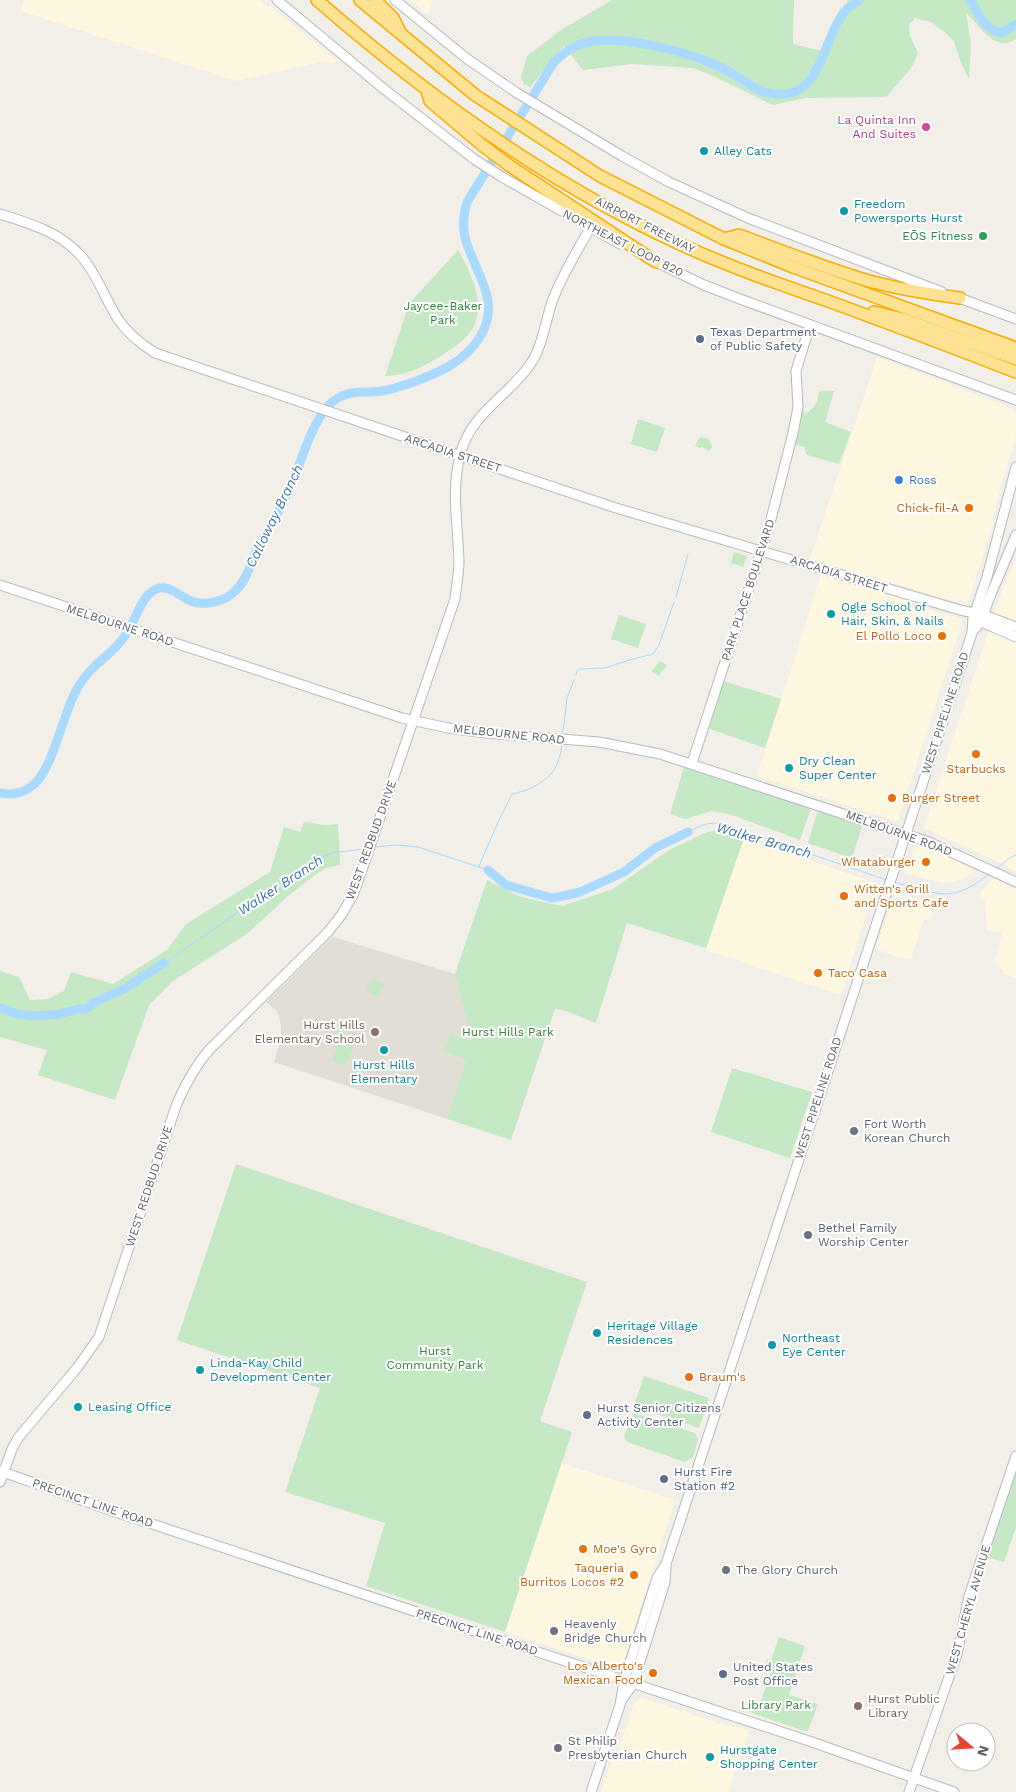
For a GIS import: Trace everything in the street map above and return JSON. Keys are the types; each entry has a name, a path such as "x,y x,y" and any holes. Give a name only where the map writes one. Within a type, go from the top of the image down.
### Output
{"highway":[{"name":"AIRPORT FREEWAY","path":"317,0 426,89 516,153 561,182 682,245 758,277 828,301 1016,372"},
{"name":"AIRPORT FREEWAY","path":"360,0 401,36 476,95 531,133 600,176 724,239 793,267 1016,348"},
{"path":"375,0 393,18 401,36"},
{"path":"426,89 430,101 482,145 510,166 656,262"},
{"path":"724,239 739,235 837,271 871,281 960,298"},
{"path":"828,301 904,319 1016,359"}],"street":[{"name":"NORTHEAST LOOP 820","path":"277,0 384,89 474,159 590,228 704,285 1016,400"},
{"path":"395,0 466,58 517,93 668,182 718,206 820,247 1016,319"},
{"name":"ARCADIA STREET","path":"0,214 42,229 55,235 70,246 88,264 119,320 137,340 155,353 616,508 761,550 978,617"},
{"name":"WEST REDBUD DRIVE","path":"0,1482 2,1471 18,1438 77,1368 99,1337 185,1084 210,1049 336,923 349,904 455,599 459,562 455,486 460,456 466,438 487,408 530,365 560,282 590,228"},
{"name":"PARK PLACE BOULEVARD","path":"692,763 761,550 793,433 796,414 791,386 791,366 808,324"},
{"path":"1005,396 1016,394"},
{"path":"1005,396 1016,407"},
{"name":"WEST PIPELINE ROAD","path":"978,617 987,577 1012,497 1016,467"},
{"name":"WEST PIPELINE ROAD","path":"591,1792 620,1704 665,1582 666,1564 972,633 1016,535"},
{"name":"MELBOURNE ROAD","path":"0,585 412,720 448,728 486,733 620,745 692,763 938,845 1016,882"},
{"path":"978,617 1016,627"},
{"path":"978,617 1016,637"},
{"name":"WEST CHERYL AVENUE","path":"909,1792 956,1654 969,1596 1016,1456"},
{"name":"PRECINCT LINE ROAD","path":"2,1471 110,1510 810,1741 954,1792"}],"shaded area":[{"path":"24,0 259,0 268,8 270,6 337,61 334,63 321,62 236,81 21,11"},
{"path":"410,0 433,0 428,15"},
{"path":"877,357 1007,406 1014,411 1016,416 1016,436 1001,486 990,534 967,605 810,559"},
{"path":"1016,560 1016,872 1003,864 924,828 996,608 1006,580"},
{"path":"822,572 930,605 928,609 963,619 898,821 757,776"},
{"path":"744,838 879,884 869,905 841,995 706,950"},
{"path":"920,846 968,865 976,871 960,880 946,883 904,874 915,847"},
{"path":"993,878 1016,889 1016,978 1004,974 996,960 1002,932 987,931 985,901 978,896"},
{"path":"896,891 936,905 930,921 924,919 911,959 897,957 876,949"},
{"name":"Hurst Hills Elementary School","path":"333,937 455,974 472,1040 447,1119 274,1062 281,1039 281,1025 277,1011 266,1002"},
{"path":"561,1463 673,1499 674,1503 620,1669 505,1632"},
{"path":"642,1698 718,1723 749,1730 728,1792 601,1792 614,1753 617,1754 635,1702"}],"green space":[{"path":"612,0 794,0 793,44 822,51 848,0 1016,0 1016,39 1001,43 994,40 966,13 971,44 969,79 961,63 954,41 931,22 915,18 909,25 910,36 918,53 912,67 886,97 805,98 773,105 711,75 692,68 633,64 583,70 564,46 530,87 524,84 521,77 527,56 561,30"},
{"name":"Jaycee-Baker Park","path":"458,250 469,270 476,293 478,304 474,326 461,342 433,361 406,373 385,376 409,304"},
{"path":"819,391 834,391 825,422 851,432 839,464 807,455 805,447 793,444 801,411 803,410 806,414 816,404"},
{"path":"638,419 665,428 657,452 631,444"},
{"path":"700,437 709,439 712,447 709,451 695,446"},
{"path":"734,552 747,556 743,567 731,563"},
{"path":"619,615 646,624 638,648 611,639"},
{"path":"660,661 667,665 659,676 651,671"},
{"path":"723,681 781,699 765,748 707,728"},
{"path":"684,767 808,807 810,811 800,840 732,815 711,811 686,819 670,814"},
{"path":"821,812 862,826 852,858 808,843 817,813"},
{"path":"304,822 325,825 338,824 340,865 326,868 315,875 288,896 248,933 173,981 149,1005 115,1100 38,1075 47,1050 0,1037 0,971 19,977 30,1000 48,999 64,991 71,972 113,984 167,950 186,924 270,872 284,827 300,832"},
{"name":"Hurst Hills Park","path":"713,831 722,831 744,838 706,948 627,923 596,1023 563,1010 555,1009 511,1140 447,1119 466,1059 444,1052 450,1034 472,1040 455,974 487,880 521,897 562,906 613,889 669,850"},
{"path":"371,979 384,983 379,996 366,991"},
{"path":"340,1021 346,1023 345,1031 341,1034 334,1033 330,1029 333,1024"},
{"path":"339,1039 353,1044 346,1066 332,1061"},
{"path":"732,1068 812,1092 790,1158 711,1132"},
{"name":"Hurst Community Park","path":"236,1164 587,1282 540,1421 572,1432 505,1632 366,1586 385,1523 285,1492 320,1388 177,1340"},
{"path":"644,1376 709,1398 699,1428 634,1406"},
{"path":"634,1414 695,1433 698,1440 693,1457 685,1462 627,1442 624,1436"},
{"path":"1014,1475 1016,1476 1016,1527 1004,1562 986,1557"},
{"name":"Library Park","path":"779,1637 805,1646 789,1695 818,1704 808,1731 752,1713 754,1706 759,1707 772,1668 765,1665 767,1659 771,1660"}],"waterway":[{"name":"Calloway Branch","path":"0,793 11,794 21,792 31,787 39,779 58,740 77,688 93,668 121,641 148,595 154,590 165,588 191,601 207,603 224,599 238,588 288,493 317,423 329,405 348,394 389,390 429,376 458,361 480,337 486,323 488,311 487,298 465,237 464,219 467,202 554,62 570,49 587,42 605,40 626,41 670,50 709,62 761,91 781,94 797,91 808,82 817,70 837,23 846,10 859,0"},
{"path":"970,0 986,25 996,31 1002,33 1016,24"},
{"path":"676,597 688,554"},
{"path":"576,675 577,671 581,669 605,668 653,654 659,645 674,602"},
{"path":"563,732 567,698 574,680"},
{"path":"479,866 512,794 529,789 545,780 557,765 562,744"},
{"name":"Walker Branch","path":"688,832 708,824 722,824 887,880"},
{"name":"Walker Branch","path":"488,870 506,885 552,898 563,896 580,892 624,872 655,848 688,832"},
{"name":"Walker Branch","path":"373,847 397,845 418,847 488,870"},
{"name":"Walker Branch","path":"164,963 313,861 332,853 364,849"},
{"name":"Walker Branch","path":"996,869 1016,855"},
{"name":"Walker Branch","path":"893,882 943,894 963,890 989,874"},
{"name":"Walker Branch","path":"0,1008 17,1014 33,1016 60,1014 88,1008 93,1003 124,989 164,963"}],"place":[{"name":"La Quinta Inn And Suites","path":"926,127"},
{"name":"Alley Cats","path":"704,151"},
{"name":"Freedom Powersports Hurst","path":"844,211"},
{"name":"EŌS Fitness","path":"983,236"},
{"name":"Texas Department of Public Safety","path":"700,339"},
{"name":"Ross","path":"899,480"},
{"name":"Chick-fil-A","path":"969,508"},
{"name":"Ogle School of Hair, Skin, & Nails","path":"831,614"},
{"name":"El Pollo Loco","path":"942,636"},
{"name":"Starbucks","path":"976,754"},
{"name":"Dry Clean Super Center","path":"789,768"},
{"name":"Burger Street","path":"892,798"},
{"name":"Whataburger","path":"926,862"},
{"name":"Witten's Grill and Sports Cafe","path":"844,896"},
{"name":"Taco Casa","path":"818,973"},
{"name":"Hurst Hills Elementary School","path":"375,1032"},
{"name":"Hurst Hills Elementary","path":"384,1050"},
{"name":"Fort Worth Korean Church","path":"854,1131"},
{"name":"Bethel Family Worship Center","path":"808,1235"},
{"name":"Heritage Village Residences","path":"597,1333"},
{"name":"Northeast Eye Center","path":"772,1345"},
{"name":"Linda-Kay Child Development Center","path":"200,1370"},
{"name":"Braum's","path":"689,1377"},
{"name":"Leasing Office","path":"78,1407"},
{"name":"Hurst Senior Citizens Activity Center","path":"587,1415"},
{"name":"Hurst Fire Station #2","path":"664,1479"},
{"name":"Moe's Gyro","path":"583,1549"},
{"name":"The Glory Church","path":"726,1570"},
{"name":"Taqueria Burritos Locos #2","path":"634,1575"},
{"name":"Heavenly Bridge Church","path":"554,1631"},
{"name":"Los Alberto's Mexican Food","path":"653,1673"},
{"name":"United States Post Office","path":"723,1674"},
{"name":"Hurst Public Library","path":"858,1706"},
{"name":"St Philip Presbyterian Church","path":"558,1748"},
{"name":"Hurstgate Shopping Center","path":"710,1757"}]}
